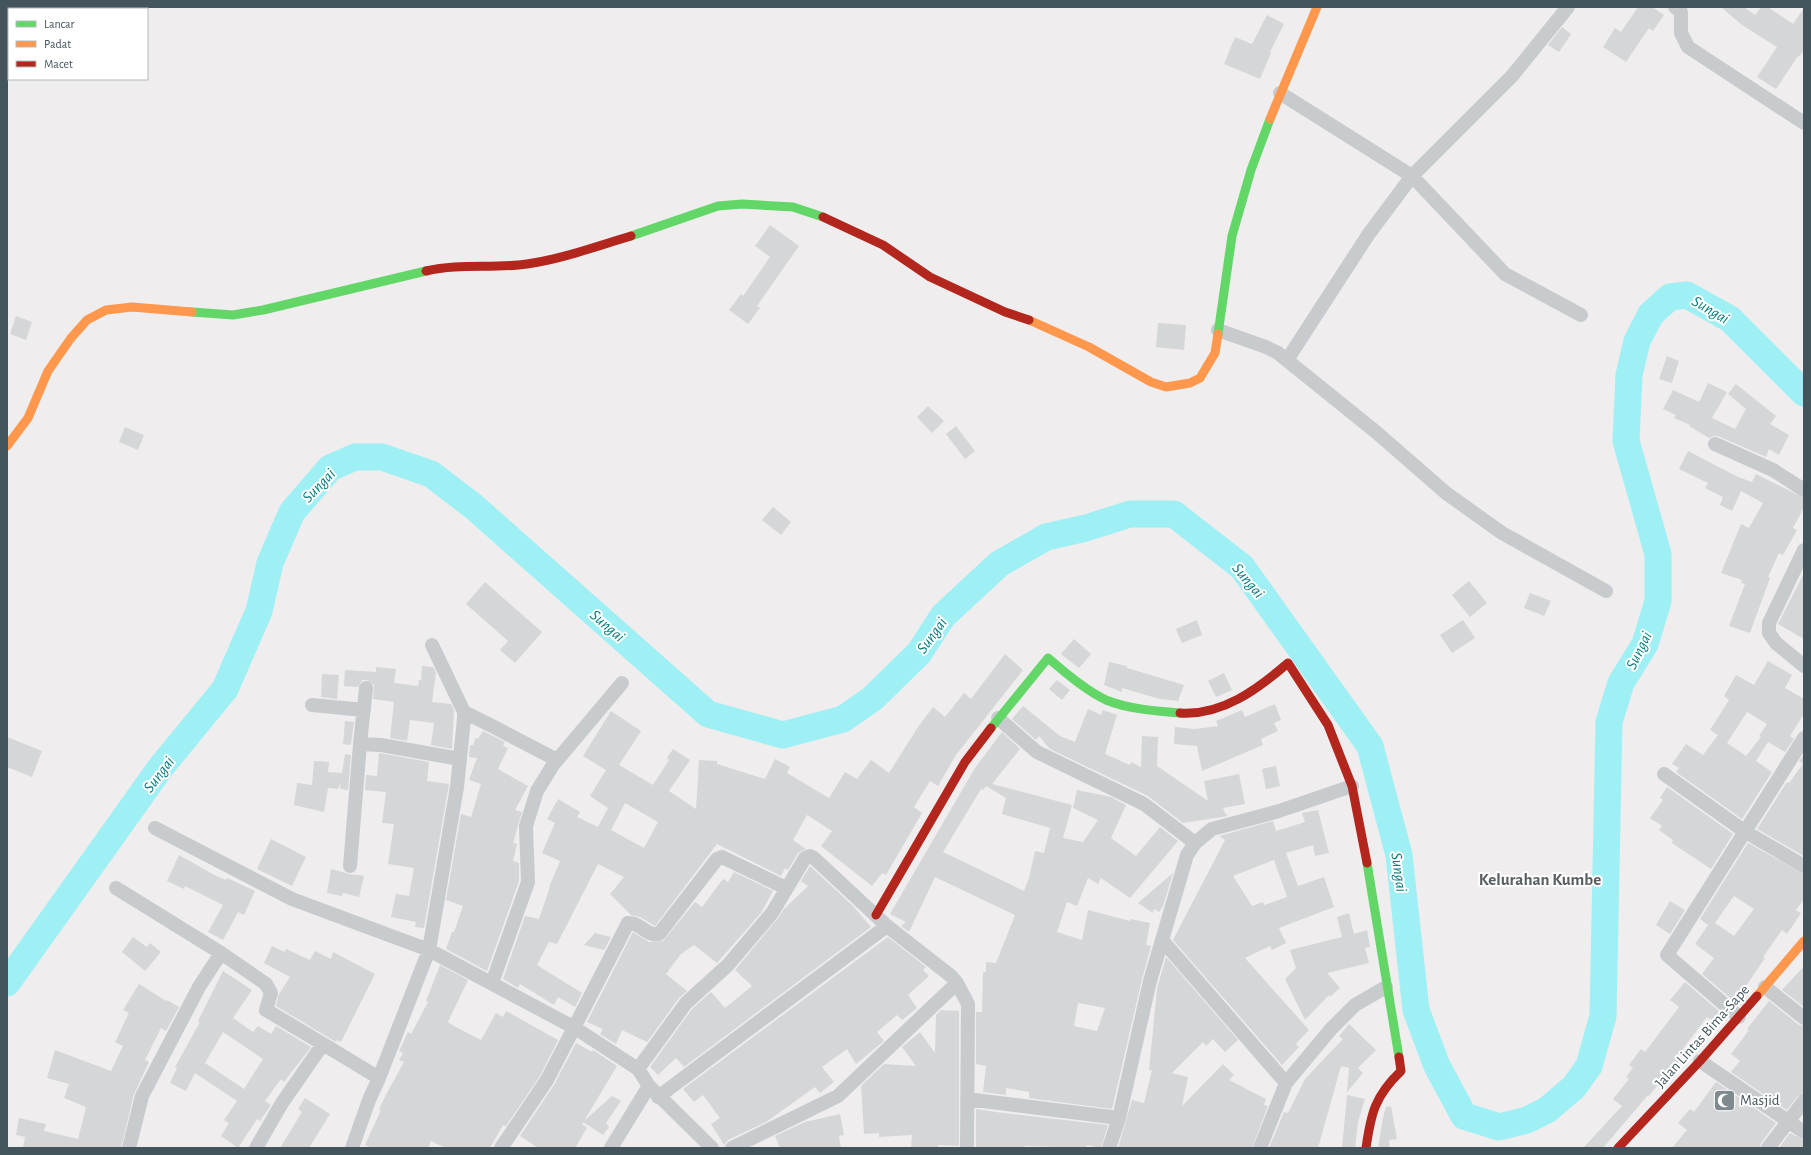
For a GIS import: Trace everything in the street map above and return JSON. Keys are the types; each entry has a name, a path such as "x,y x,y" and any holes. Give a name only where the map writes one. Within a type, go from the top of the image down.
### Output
{"main road":[{"path":"7,446 28,418 48,371 71,338 87,320 106,310 132,307 233,315 263,310 438,268 526,264 561,257 641,233 718,206 742,204 793,207 828,218 883,245 930,277 1005,312 1042,325 1089,347 1151,382 1166,387 1177,386 1200,378 1215,353 1232,236 1251,170 1280,93 1317,7"},
{"path":"876,915 965,762 998,718 1048,658 1082,686 1107,700 1134,707 1182,713 1199,713 1215,709 1265,683 1288,663 1328,725 1352,786 1373,896 1386,987 1401,1072 1386,1084 1371,1110 1366,1148"},
{"name":"Jalan Lintas Bima-Sape","path":"1620,1147 1700,1061 1766,987 1804,941"}],"street":[{"path":"1287,360 1368,235 1412,176 1512,76 1568,7"},
{"path":"1675,7 1681,12 1681,33 1688,47 1804,123"},
{"path":"1280,93 1412,176 1505,274 1581,315"},
{"path":"1218,330 1266,347 1287,360 1376,432 1446,492 1502,533 1606,591"},
{"path":"1715,444 1773,470 1804,490"},
{"path":"1804,550 1769,623 1769,633 1776,643 1804,666"},
{"path":"352,1148 369,1100 429,950 445,862 460,759 464,712 432,645"},
{"path":"492,983 528,882 526,826 531,806 542,780 622,682"},
{"path":"350,866 366,688"},
{"path":"312,705 364,710"},
{"path":"464,712 557,760"},
{"path":"998,718 1036,752 1144,804 1195,843"},
{"path":"1739,1017 1667,955 1804,738"},
{"path":"360,744 381,745 460,759"},
{"path":"1664,774 1744,831 1804,866"},
{"path":"1109,1148 1118,1118 1150,982 1188,855 1195,843 1212,829 1279,811 1352,786"},
{"path":"155,828 292,899 429,950 575,1028 638,1069 653,1092 712,1148"},
{"path":"638,1069 686,1003 728,965 772,913 805,858 810,856 887,926 920,951 957,983 968,1004 967,1148"},
{"path":"502,1148 547,1080 628,923 632,923 651,934 659,934 717,859 722,857 786,888"},
{"path":"116,888 221,953 266,984 271,993 266,1010 379,1078"},
{"path":"611,1148 653,1092 887,926"},
{"path":"1162,940 1286,1083"},
{"path":"129,1148 142,1096 199,988 221,953"},
{"path":"732,1148 838,1096 957,983"},
{"path":"1260,1148 1286,1083 1331,1029 1355,1005 1386,987"},
{"path":"1766,987 1804,1018"},
{"path":"256,1148 282,1103 323,1044"},
{"path":"1700,1061 1804,1132"},
{"path":"967,1099 1118,1118"},
{"path":"1768,1148 1804,1101"}],"building":[{"path":"1638,7 1652,7 1664,15 1653,31 1649,28 1626,62 1603,47 1615,28 1621,32"},
{"path":"1721,7 1744,7 1755,15 1761,7 1768,7 1793,24 1804,8 1804,50 1799,57 1798,56 1776,89 1757,77 1777,47 1742,25"},
{"path":"1267,15 1284,24 1270,52 1271,53 1260,79 1224,64 1235,37 1252,44"},
{"path":"1562,27 1571,34 1559,52 1548,45"},
{"path":"770,225 799,246 757,306 760,308 748,324 729,310 741,294 743,296 770,257 755,246"},
{"path":"16,316 32,322 26,340 10,334"},
{"path":"1158,323 1186,325 1184,350 1156,347"},
{"path":"1667,356 1679,361 1672,383 1659,379"},
{"path":"1708,383 1727,392 1712,418 1735,429 1746,409 1728,394 1736,384 1776,416 1770,424 1789,435 1779,455 1769,449 1766,457 1718,436 1709,438 1689,426 1690,425 1674,418 1676,415 1663,409 1673,390 1699,402"},
{"path":"928,406 944,421 932,433 917,417"},
{"path":"956,426 975,451 965,459 946,434"},
{"path":"125,427 144,435 138,450 119,442"},
{"path":"1688,451 1738,477 1752,482 1756,474 1804,498 1804,507 1793,528 1797,530 1783,555 1779,553 1768,577 1770,578 1750,633 1729,626 1745,584 1741,583 1742,580 1721,573 1741,524 1749,528 1763,503 1741,491 1732,511 1720,505 1723,497 1705,488 1708,483 1679,469"},
{"path":"773,507 791,522 781,535 762,520"},
{"path":"1804,573 1804,639 1778,624"},
{"path":"1469,581 1487,603 1470,617 1452,595"},
{"path":"485,582 542,632 515,663 500,650 508,641 466,604"},
{"path":"1530,593 1551,601 1544,616 1524,608"},
{"path":"1197,620 1202,635 1182,643 1176,629"},
{"path":"1463,620 1475,638 1452,653 1440,635"},
{"path":"1074,639 1091,654 1079,668 1061,654"},
{"path":"1005,654 1023,670 956,755 938,786 930,781 914,807 922,813 886,875 882,873 872,886 821,846 832,831 807,815 793,840 806,849 798,853 788,870 785,868 781,876 717,844 655,926 640,917 631,915 610,894 624,877 598,864 557,944 549,942 537,965 582,993 575,1007 558,997 554,1005 520,984 518,988 503,979 525,916 539,919 549,887 560,861 542,853 555,823 547,819 558,799 580,812 577,817 598,827 608,808 590,796 606,770 583,756 611,711 641,731 619,765 653,785 669,760 667,758 673,749 690,760 669,791 696,809 699,760 717,761 717,764 765,779 775,759 790,767 787,773 829,798 845,772 857,779 871,760 889,773 918,727 933,707 945,717 964,693 971,699","holes":["625,803 658,822 644,848 611,830"]},
{"path":"1768,661 1792,675 1785,688 1804,699 1804,714 1790,736 1794,739 1785,752 1768,742 1756,761 1772,772 1742,819 1676,772 1679,768 1672,764 1686,744 1703,755 1718,735 1710,730 1729,700 1724,696 1736,675 1754,685","holes":["1747,712 1767,724 1759,736 1761,737 1746,756 1727,743"]},
{"path":"1109,662 1127,666 1127,668 1184,685 1178,701 1160,699 1122,688 1122,692 1104,685"},
{"path":"422,666 433,667 436,672 432,702 451,704 454,710 452,749 431,745 434,723 410,720 407,741 390,738 394,702 373,699 374,685 367,680 362,680 358,687 344,686 345,670 376,672 376,667 396,669 394,683 418,686 419,680 421,680"},
{"path":"1224,673 1232,690 1216,697 1208,681"},
{"path":"322,674 339,675 337,699 321,697"},
{"path":"1057,680 1070,690 1062,700 1049,689"},
{"path":"1275,704 1281,720 1274,723 1278,731 1261,739 1263,745 1202,771 1197,746 1174,744 1175,727 1195,729 1218,726 1216,721 1242,710 1245,717"},
{"path":"1023,706 1060,736 1075,742 1088,709 1101,715 1103,710 1117,715 1105,754 1130,765 1131,762 1141,767 1142,736 1158,737 1157,766 1208,801 1204,781 1239,774 1245,804 1223,808 1228,816 1183,823 1148,796 1050,749 1039,736 1036,740 1012,719"},
{"path":"345,721 354,722 351,745 343,744"},
{"path":"483,731 505,742 503,746 508,748 498,769 528,786 515,810 522,812 513,843 517,844 513,861 519,863 519,881 487,971 446,949 463,906 446,900 461,814 471,817 481,784 469,780 477,758 469,757 470,745 473,745 476,738 478,739"},
{"path":"1002,732 1020,749 992,784 1072,805 1063,838 1083,842 1098,820 1073,808 1077,790 1111,797 1126,805 1111,838 1136,856 1160,827 1178,841 1130,898 1101,878 1098,884 1088,878 1077,906 1067,902 1057,932 1082,940 1088,910 1130,921 1131,919 1150,923 1146,945 1151,946 1112,1109 1029,1098 1029,1092 1006,1088 1006,1095 983,1092 986,1066 976,1064 976,1012 982,1012 983,972 986,972 986,962 996,963 1015,915 935,877 909,932 901,926 906,922 890,914 975,768","holes":["986,786 1006,798 1002,814 1050,828 1044,853 1035,851 1029,878 1024,891 943,852 981,789 983,790","1078,1003 1105,1008 1097,1031 1074,1026"]},
{"path":"7,737 42,751 32,777 7,767"},
{"path":"379,753 429,762 427,781 449,784 424,928 415,927 416,922 391,917 396,894 409,896 414,868 388,864 394,824 382,823 386,792 365,790 366,775 377,776"},
{"path":"345,754 351,755 348,790 340,789 341,782 338,789 328,788 324,812 294,805 297,783 312,785 314,761 329,762 328,772 342,773"},
{"path":"1804,754 1804,856 1757,829 1787,782 1789,783 1803,764 1799,761"},
{"path":"1276,766 1280,786 1266,789 1262,769"},
{"path":"1667,787 1733,834 1711,869 1672,843 1673,840 1659,830 1662,826 1650,818 1663,800 1660,798"},
{"path":"1318,810 1329,853 1315,856 1313,845 1286,853 1298,886 1324,877 1334,907 1279,928 1286,943 1272,950 1270,946 1245,958 1309,1030 1296,1044 1299,1047 1282,1065 1173,940 1225,840 1219,836 1273,821 1276,831 1305,822 1302,813","holes":["1274,860 1287,897 1264,905 1263,902 1252,906 1233,876"]},
{"path":"271,839 306,857 292,886 257,869"},
{"path":"1748,843 1804,874 1804,899 1796,910 1801,913 1787,934 1782,930 1735,1002 1702,974 1714,958 1695,944 1708,925 1700,919","holes":["1734,896 1754,909 1734,936 1715,923"]},
{"path":"179,855 216,876 226,880 227,878 255,891 244,915 238,912 223,940 208,932 223,905 185,886 184,889 167,881"},
{"path":"810,866 853,906 871,927 684,1067 676,1058 658,1075 650,1067 692,1009 711,992 725,1008 752,986 735,970 784,909 808,886 801,881"},
{"path":"331,869 364,876 359,897 343,893 342,896 327,893"},
{"path":"734,872 773,891 761,913 717,963 694,945 681,954 666,974 687,991 679,998 647,1042 622,1030 616,1044 600,1034 603,1029 587,1022 633,932 649,942 663,941 695,902 702,907 723,879 728,882"},
{"path":"1173,873 1163,906 1159,912 1154,909 1153,913 1138,903"},
{"path":"1670,901 1685,910 1670,934 1656,925"},
{"path":"1349,913 1354,934 1367,930 1370,947 1365,948 1369,963 1327,973 1340,988 1330,997 1329,995 1305,1020 1285,979 1296,968 1290,950 1342,937 1337,917"},
{"path":"595,933 611,937 604,950 584,945"},
{"path":"133,937 147,947 150,943 161,952 145,971 122,952"},
{"path":"888,937 926,967 923,970 929,976 908,995 917,1008 902,1020 897,1015 877,1032 884,1041 856,1064 847,1049 822,1067 834,1082 820,1093 815,1087 766,1122 728,1140 724,1145 711,1124 720,1118 703,1095 694,1102 683,1089"},
{"path":"272,946 285,952 286,949 310,960 315,951 331,959 333,952 375,974 341,1042 337,1040 336,1042 276,1006 279,994 290,977 264,963"},
{"path":"1166,957 1238,1040 1225,1052 1213,1039 1206,1046 1203,1042 1172,1073 1188,1077 1182,1106 1223,1064 1234,1075 1229,1080 1266,1099 1264,1105 1268,1106 1252,1148 1118,1148 1132,1100 1144,1103 1152,1070 1149,1070 1157,989"},
{"path":"440,965 468,980 448,1022 454,1026 481,1040 496,1013 503,1017 506,1011 558,1040 540,1076 506,1126 503,1125 490,1148 446,1148 431,1141 428,1148 372,1148 365,1145 381,1110 379,1109 404,1062 399,1060 403,1053 399,1051 408,1032 411,1034 428,1002 426,1001"},
{"path":"1804,966 1804,1007 1782,990"},
{"path":"223,971 252,990 233,1018 253,1032 258,1026 271,1034 276,1026 311,1047 284,1082 281,1079 265,1101 271,1105 260,1121 257,1119 238,1148 221,1136 229,1123 224,1120 237,1101 195,1073 186,1091 170,1083 177,1068 175,1067 200,1022 198,1021","holes":["223,1032 263,1059 244,1089 205,1063"]},
{"path":"1685,982 1720,1012 1713,1021 1707,1017 1676,1058 1680,1060 1672,1071 1670,1069 1649,1096 1648,1095 1603,1148 1583,1148 1622,1106 1613,1099 1629,1079 1626,1077 1633,1068 1629,1065 1641,1049 1645,1052 1679,1007 1670,1000"},
{"path":"139,984 166,1001 167,1000 179,1007 166,1031 161,1028 145,1060 149,1062 134,1094 121,1148 23,1148 25,1137 16,1135 19,1118 46,1124 44,1131 78,1139 86,1107 64,1098 69,1084 47,1078 55,1050 111,1071 123,1046 115,1042 129,1013 123,1010"},
{"path":"1769,1001 1799,1025 1804,1026 1804,1093 1798,1096 1787,1110 1731,1072 1740,1061 1731,1054 1749,1030 1747,1029"},
{"path":"941,1010 959,1011 959,1146 938,1145 938,1148 911,1148 912,1135 879,1137 879,1133 864,1134 861,1086 884,1064 916,1066 902,1047 920,1032 935,1053 936,1015"},
{"path":"1349,1024 1376,1050 1358,1068 1363,1073 1347,1092 1349,1068 1341,1066 1318,1148 1269,1148 1284,1112 1288,1113 1305,1079 1343,1039 1339,1036"},
{"path":"576,1043 592,1052 593,1050 617,1066 584,1121 612,1096 621,1101 606,1123 609,1127 603,1135 583,1122 582,1124 587,1128 575,1148 538,1148 520,1136 554,1085"},
{"path":"1716,1082 1776,1123 1761,1143 1760,1148 1672,1148 1687,1130 1678,1123 1690,1109 1694,1112"},
{"path":"1347,1095 1365,1099 1358,1122 1355,1148 1342,1148"},
{"path":"305,1098 330,1114 309,1148 280,1148 302,1112 298,1109"},
{"path":"1391,1106 1397,1139 1389,1140 1390,1148 1378,1148 1386,1107"},
{"path":"976,1109 1108,1125 1101,1148 1087,1145 1086,1148 1025,1146 1025,1148 976,1148"},
{"path":"840,1114 844,1135 839,1136 841,1148 780,1148 775,1136 805,1122"},
{"path":"1790,1133 1804,1140 1804,1148 1779,1148"}],"waterway":[{"name":"Sungai","path":"7,983 161,767 225,689 259,611 270,563 292,512 330,468 355,457 382,457 431,474 473,506 708,714 783,735 843,719 872,699 919,653 943,616 999,564 1046,537 1086,528 1130,514 1174,514 1242,567 1370,746 1399,855 1416,1010 1437,1066 1464,1116 1499,1127 1527,1120 1547,1110 1574,1087 1589,1066 1603,1016 1609,722 1621,683 1645,644 1658,601 1658,554 1626,441 1629,375 1637,341 1651,314 1670,297 1687,295 1730,319 1804,393"}],"traffic: fast":[{"path":"1218,334 1232,236 1251,170 1270,119"},
{"path":"631,236 718,206 742,204 793,207 823,217"},
{"path":"192,312 233,315 263,310 426,271"},
{"path":"991,728 1048,658 1083,686 1106,700 1133,708 1180,713"},
{"path":"1367,863 1399,1057"}],"traffic: slow":[{"path":"1270,119 1317,7"},
{"path":"7,446 28,418 48,371 71,338 87,320 106,310 132,307 192,312"},
{"path":"1029,320 1089,347 1151,382 1166,387 1190,383 1200,378 1215,353 1218,334"},
{"path":"1757,996 1804,941"}],"traffic: jam":[{"path":"823,217 883,245 930,277 1005,312 1029,320"},
{"path":"426,271 451,267 502,266 540,262 566,256 631,236"},
{"path":"1180,713 1195,713 1210,710 1238,699 1252,691 1288,663 1328,725 1352,786 1367,863"},
{"path":"876,915 965,762 991,728"},
{"path":"1618,1148 1700,1061 1757,996"},
{"path":"1366,1148 1372,1115 1380,1097 1392,1080 1401,1071 1399,1057"}],"place":[{"name":"Masjid","path":"1725,1100"}],"district":[{"name":"Kelurahan Kumbe","path":"1540,879"}]}
